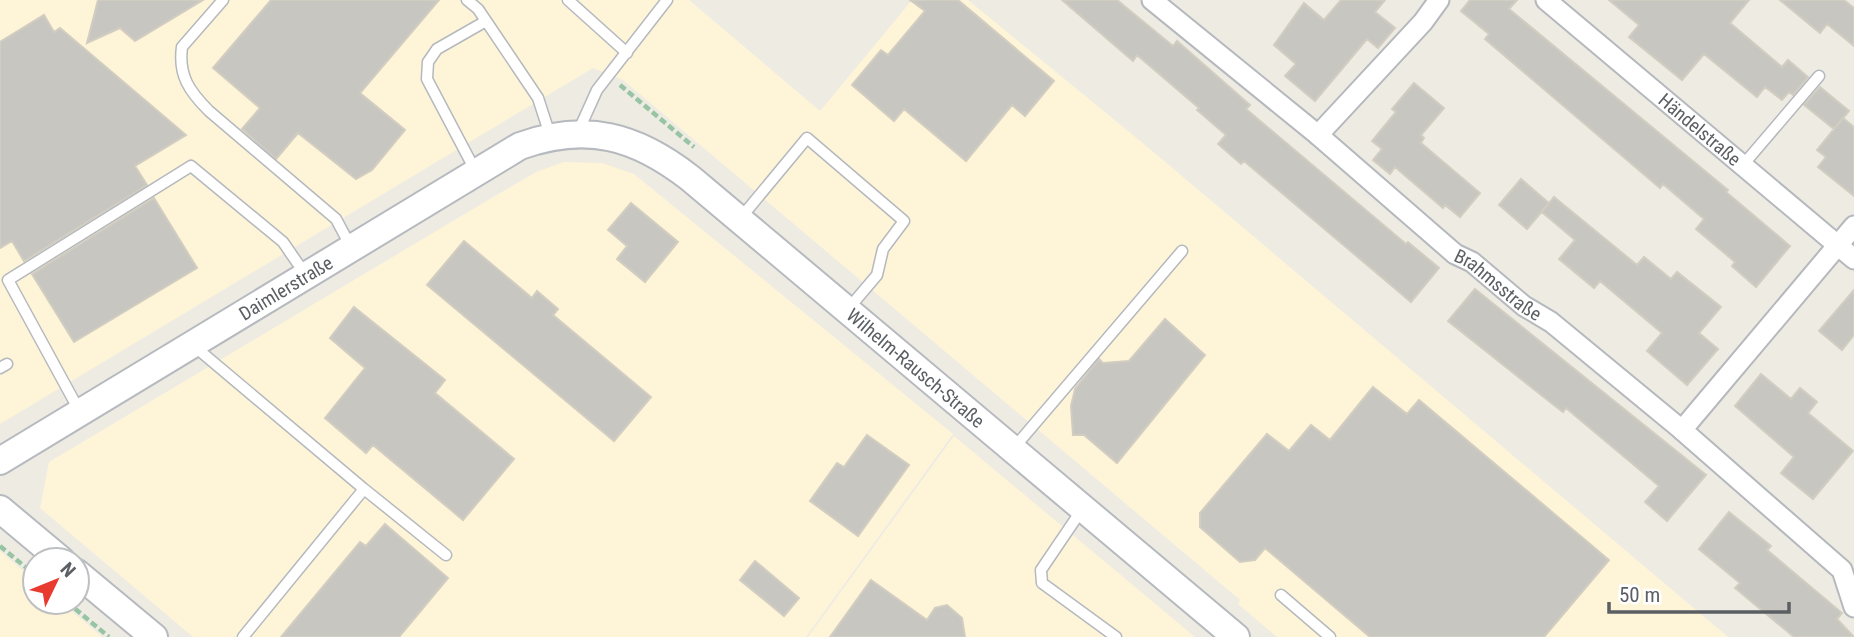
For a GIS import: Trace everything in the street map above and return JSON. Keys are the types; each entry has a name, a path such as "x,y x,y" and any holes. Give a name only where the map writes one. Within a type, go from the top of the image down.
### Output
{"street":[{"name":"Brahmsstraße","path":"1152,0 1318,135 1455,254 1472,262 1524,306 1551,322 1682,430 1842,570 1854,607"},
{"path":"1318,135 1423,22 1439,0"},
{"name":"Händelstraße","path":"1546,0 1854,259"},
{"name":"Daimlerstraße","path":"0,461 520,146 550,135 578,133"},
{"name":"Wilhelm-Rausch-Straße","path":"578,133 610,136 663,157 1236,637"},
{"path":"1682,430 1854,226"},
{"path":"0,509 44,546"},
{"path":"91,585 154,637"}],"lane":[{"path":"223,0 182,47 183,76 193,94 209,111 336,219 351,247"},
{"path":"467,0 486,21 538,98 550,135"},
{"path":"568,0 627,53"},
{"path":"578,133 597,90 667,0"},
{"path":"476,171 427,79 428,62 437,50 486,21"},
{"path":"1743,166 1819,76"},
{"path":"739,220 807,138 817,146 904,222 883,249 877,275 847,311"},
{"path":"80,412 8,280 191,166 283,242 305,274"},
{"path":"1013,450 1182,251"},
{"path":"191,343 446,555"},
{"path":"243,637 364,489"},
{"path":"1083,508 1041,570 1042,583 1116,637"},
{"path":"1281,595 1330,637"}],"path":[{"path":"0,546 21,563"},
{"path":"84,616 109,637"}],"shaded area":[{"path":"0,0 689,0 820,111 912,0 968,0 1150,149 1728,637 1277,637 1238,604 1240,600 623,80 593,68 0,424"},
{"path":"564,162 602,163 634,174 953,434 806,637 193,637 91,551 91,546 85,546 40,508 49,462 536,172"},
{"path":"954,436 1195,637 808,637"},
{"path":"0,551 21,569 21,616 77,616 102,637 0,637"}],"building":[{"path":"98,0 203,0 135,41 120,28 87,43"},
{"path":"271,0 439,0 360,93 405,130 372,170 356,179 298,133 276,159 242,129 260,108 213,68"},
{"path":"910,0 958,0 1054,81 1025,116 1012,105 966,161 904,109 894,121 852,85 881,50 888,55 925,11"},
{"path":"1062,0 1117,0 1173,46 1177,41 1250,105 1246,109 1406,244 1408,242 1439,268 1411,302 1244,161 1241,164 1218,144 1226,135 1197,110 1199,108 1137,55 1133,61"},
{"path":"1341,0 1385,0 1375,12 1395,28 1378,48 1367,39 1315,101 1285,76 1296,64 1274,45 1304,3 1324,20"},
{"path":"1470,0 1517,0 1509,9 1728,190 1726,192 1790,246 1756,287 1732,266 1735,262 1696,229 1704,219 1663,184 1660,188 1485,39 1489,34 1461,11"},
{"path":"1609,0 1749,0 1730,23 1782,67 1788,60 1808,77 1793,95 1789,92 1782,100 1765,87 1757,97 1704,54 1682,80 1629,37 1639,25"},
{"path":"1780,0 1844,0 1854,8 1854,46 1827,24 1820,33"},
{"path":"44,15 54,32 60,28 186,135 135,166 147,185 24,261 12,241 0,248 0,42"},
{"path":"1414,83 1444,108 1421,135 1424,138 1421,143 1480,193 1460,217 1445,205 1443,208 1395,167 1390,174 1373,160 1382,149 1372,141 1396,112 1392,109"},
{"path":"1820,87 1849,111 1834,129 1804,105"},
{"path":"1843,118 1854,127 1854,196 1818,167 1826,157 1817,150"},
{"path":"1521,179 1549,203 1527,229 1499,205"},
{"path":"1554,197 1637,265 1644,257 1671,279 1677,272 1721,307 1699,333 1718,349 1687,385 1647,351 1662,333 1600,281 1594,288 1559,259 1575,240 1542,212"},
{"path":"154,198 197,268 74,342 32,274"},
{"path":"631,203 678,242 645,282 617,259 627,246 608,230"},
{"path":"464,241 532,298 537,291 558,309 553,315 651,397 614,441 427,285"},
{"path":"1475,289 1706,475 1667,521 1645,502 1659,486 1566,408 1563,412 1448,321"},
{"path":"1854,290 1854,335 1842,350 1819,331"},
{"path":"354,307 445,380 435,393 514,459 463,520 373,445 366,453 325,418 365,368 330,338"},
{"path":"1165,319 1205,355 1117,463 1084,435 1073,435 1071,406 1075,389 1099,359 1103,363 1129,361"},
{"path":"1761,374 1791,399 1800,388 1817,402 1808,413 1853,451 1813,499 1781,473 1794,457 1735,406"},
{"path":"1373,387 1407,414 1419,400 1609,560 1544,637 1370,637 1265,548 1255,560 1240,562 1200,527 1200,513 1267,434 1289,451 1311,425 1330,440"},
{"path":"867,435 909,465 858,536 810,501 837,463 844,467"},
{"path":"1729,512 1771,546 1767,550 1842,613 1837,619 1854,637 1794,637 1735,588 1740,583 1699,549"},
{"path":"385,524 448,578 399,637 281,637 360,542 366,546"},
{"path":"755,561 799,598 784,616 740,580"},
{"path":"871,580 927,620 935,608 947,605 962,618 965,637 830,637"}]}
